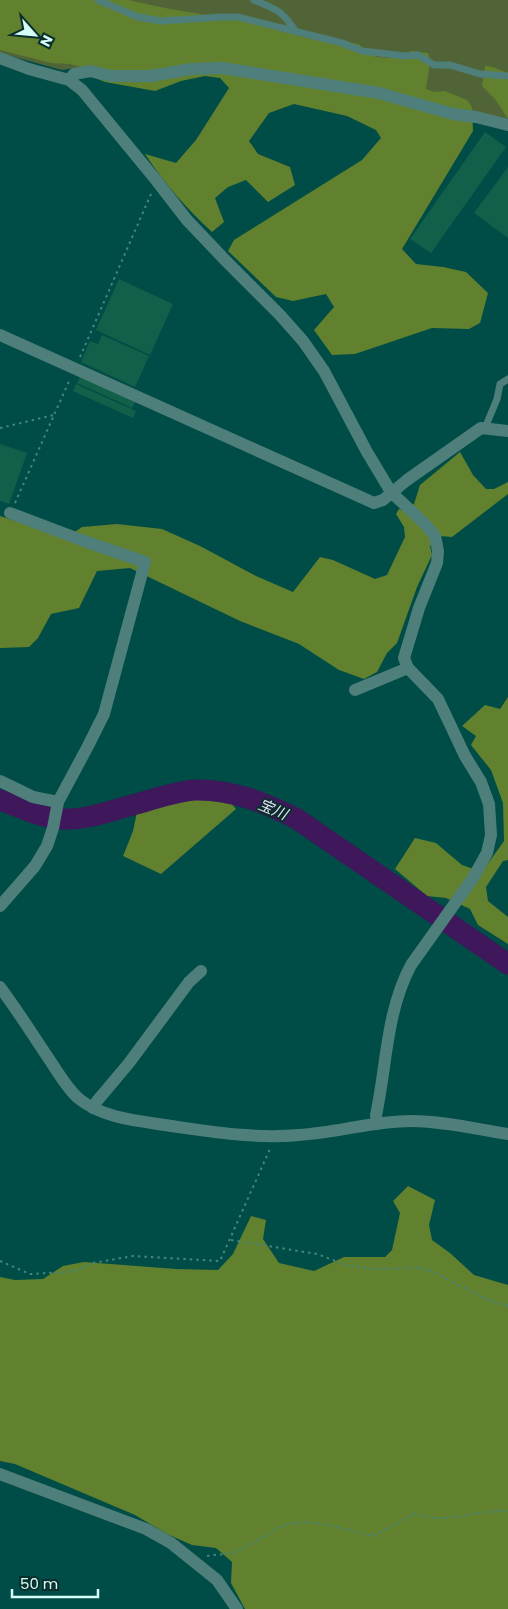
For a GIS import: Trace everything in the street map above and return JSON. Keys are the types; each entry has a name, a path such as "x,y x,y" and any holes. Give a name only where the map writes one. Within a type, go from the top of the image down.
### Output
{"street":[{"path":"0,58 28,69 69,80 82,90 187,220 303,341 324,371 391,492 435,536 438,551 437,562 404,658 408,668 438,699 481,782 489,804 491,835 487,853 473,878 411,965 404,979 392,1011 376,1115 377,1124"},
{"path":"69,80 74,74 90,72 112,76 151,76 191,69 222,68 379,93 453,114 476,117 508,125"},
{"path":"0,335 374,503 383,500 391,492 481,428 508,431"},
{"path":"0,906 35,866 47,846 58,802 104,714 145,562 84,542 10,513"},
{"path":"355,690 408,668"},
{"path":"0,781 33,797 58,802"},
{"path":"93,1108 96,1101 129,1063 189,982 201,971"},
{"path":"0,987 64,1082 78,1098 93,1108 122,1118 229,1134 273,1137 410,1121 436,1122 508,1134"},
{"path":"0,1474 146,1529 171,1543 217,1580 236,1609"}],"lane":[{"path":"98,0 138,17 161,21 238,17 342,43 362,51 405,56 418,55 434,65 450,65 480,74 508,76"},
{"path":"254,0 286,16 296,32"},
{"path":"485,428 497,399 500,384 508,379"}],"path":[{"path":"10,513 156,180"},
{"path":"0,428 54,415"},
{"path":"0,1260 30,1274 68,1272 84,1268 93,1263 133,1256 220,1260 231,1240 273,1137"},
{"path":"231,1240 317,1254 346,1265 371,1269 420,1268 431,1271 489,1300 508,1306"},
{"path":"196,1562 208,1556 223,1555 237,1551 282,1527 295,1523 310,1521 374,1536 414,1514 432,1518 494,1511 508,1512"}],"green space":[{"path":"0,0 508,0 508,119 233,65 82,67 62,70 0,53"},
{"path":"0,0 128,0 243,21 311,39 332,38 358,44 376,57 390,58 412,51 428,53 429,65 426,89 434,92 445,91 467,100 472,107 473,131 402,249 416,264 466,272 488,293 480,323 469,329 432,328 355,354 332,355 314,330 334,307 326,294 293,301 276,297 228,251 234,240 362,160 381,138 376,130 347,116 294,104 269,113 249,141 258,154 290,167 295,185 268,202 246,180 228,187 215,198 224,222 212,232 176,195 145,154 176,163 196,140 229,88 220,78 205,76 181,81 155,91 105,82 95,78 88,69 70,64 51,63 0,50"},
{"path":"485,66 494,67 508,73 508,119 495,99 482,86"},
{"path":"460,452 473,475 486,489 494,489 508,482 508,494 452,537 440,536 430,546 432,555 417,587 397,643 387,653 377,672 364,679 339,670 299,644 240,621 130,568 97,571 79,608 51,614 38,638 29,647 0,648 0,516 66,538 82,527 117,524 162,529 200,546 256,576 293,592 320,557 333,560 375,579 387,575 405,537 404,527 396,514 399,509 405,511 414,504 420,485"},
{"path":"508,697 508,860 503,861 486,887 488,901 508,917 508,944 478,925 470,909 446,898 427,896 395,869 415,838 436,843 462,865 482,872 504,841 503,803 491,770 471,745 476,736 462,726 485,705 500,709"},
{"path":"199,799 214,799 231,803 236,809 161,874 123,856 133,831 137,812"},
{"path":"408,1186 435,1200 429,1225 432,1240 450,1253 474,1275 508,1285 508,1609 245,1609 231,1583 232,1562 216,1548 192,1545 167,1534 135,1515 15,1464 0,1461 0,1277 15,1280 43,1279 63,1266 84,1262 176,1269 218,1270 233,1254 251,1216 266,1220 263,1239 279,1263 314,1271 344,1257 385,1257 392,1250 400,1213 393,1201"}],"building":[{"path":"485,132 506,147 431,253 410,239"},
{"path":"508,167 508,238 474,213"},
{"path":"119,279 173,304 150,355 96,330"},
{"path":"102,335 149,356 135,387 81,362 90,341 98,344"},
{"path":"81,375 136,400 132,408 77,383"},
{"path":"76,384 136,411 133,418 73,391"},
{"path":"0,444 27,453 9,504 0,501"}],"waterway":[{"name":"宝川","path":"0,800 46,817 70,819 94,816 170,794 195,790 209,790 248,798 297,819 508,964"}]}
